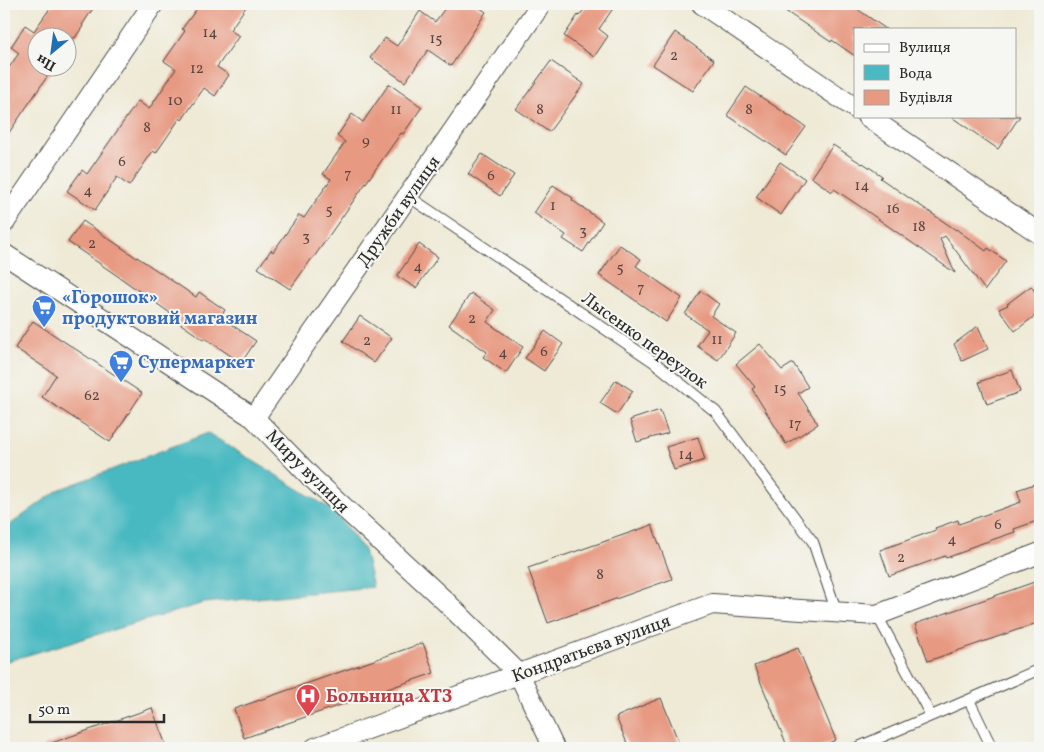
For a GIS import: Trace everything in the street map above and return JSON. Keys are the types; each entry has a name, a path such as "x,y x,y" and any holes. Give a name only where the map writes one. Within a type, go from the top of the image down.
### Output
{"street":[{"path":"4,223 153,4"},
{"name":"Дружби вулиця","path":"254,418 541,4"},
{"path":"702,4 854,107"},
{"path":"870,118 1040,234"},
{"name":"Миру вулиця","path":"4,254 254,418 312,478 445,601 519,674 554,748"},
{"path":"877,615 1040,553"},
{"name":"Кондратьєва вулиця","path":"315,748 712,604 877,615"}],"lane":[{"name":"Лысенко переулок","path":"408,196 654,362 716,412 814,542 837,613"},
{"path":"877,615 931,716"},
{"path":"856,748 1040,669"},
{"path":"969,700 992,748"}],"water":[{"path":"208,433 334,511 364,550 373,587 204,603 4,662 4,529 58,490"}],"building":[{"path":"53,4 96,4 78,34 78,28 36,28"},
{"path":"200,4 248,4 230,30 239,36 217,67 229,75 215,96 204,88 156,153 153,151 129,186 117,177 95,210 67,191 82,170 87,174 138,101 149,109 176,69 164,61 185,31 182,29"},
{"path":"448,4 474,4 486,12 451,66 428,50 405,82 370,58 385,38 397,46 420,11 435,22"},
{"path":"588,4 616,4 599,29 608,36 594,57 564,36"},
{"path":"775,4 850,4 885,28 854,28 854,55 832,40 831,42"},
{"path":"25,25 30,28 28,78 46,78 4,140 4,75 19,53 11,47"},
{"path":"675,32 714,60 693,91 653,65"},
{"path":"551,61 584,84 549,132 516,109"},
{"path":"389,84 422,107 403,134 401,133 290,289 258,268 271,250 273,252 299,215 304,218 331,179 323,174 345,142 337,136 352,114 363,122"},
{"path":"746,87 806,127 786,155 727,115"},
{"path":"1016,116 1020,116 998,149 953,118 1016,118"},
{"path":"833,145 882,176 880,178 986,251 988,248 1006,261 985,290 945,236 940,239 955,273 834,189 832,192 811,177"},
{"path":"482,154 514,175 500,196 468,174"},
{"path":"780,162 805,179 781,215 756,197"},
{"path":"553,185 603,222 583,252 563,239 566,235 534,213"},
{"path":"83,221 196,297 199,292 225,310 220,317 256,341 241,363 178,322 180,320 68,242"},
{"path":"419,244 438,257 416,288 397,276"},
{"path":"620,245 641,259 636,266 682,298 666,322 599,275"},
{"path":"1031,286 1040,299 1040,312 1015,331 999,309 1008,305"},
{"path":"701,291 719,304 711,316 736,333 718,360 697,346 708,330 685,314"},
{"path":"471,293 495,310 487,322 523,347 506,373 483,357 487,352 449,325"},
{"path":"360,316 392,338 374,363 343,341"},
{"path":"33,321 142,393 110,442 42,397 56,375 15,348"},
{"path":"978,326 988,349 962,361 954,344"},
{"path":"545,331 563,344 544,371 525,358"},
{"path":"760,344 782,370 793,363 808,387 798,393 818,424 786,444 752,389 755,387 736,364"},
{"path":"1012,370 1020,392 987,404 979,382"},
{"path":"616,380 633,391 617,414 600,403"},
{"path":"660,410 668,433 637,442 630,420"},
{"path":"698,437 705,460 674,470 666,447"},
{"path":"1040,482 1040,520 1014,529 1015,532 968,548 968,550 889,576 880,550 958,520 959,524 1021,502 1017,490"},
{"path":"652,525 672,579 548,623 528,568"},
{"path":"1040,580 1040,622 928,661 915,624"},
{"path":"423,643 434,673 244,738 234,709"},
{"path":"798,648 836,740 816,748 788,748 754,666"},
{"path":"661,698 681,748 629,748 616,717"},
{"path":"152,708 167,748 43,748 43,746"}],"place":[{"name":"«Горошок» продуктовий магазин","path":"44,328"},
{"name":"Супермаркет","path":"121,383"},
{"name":"Больница ХТЗ","path":"308,717"}]}
